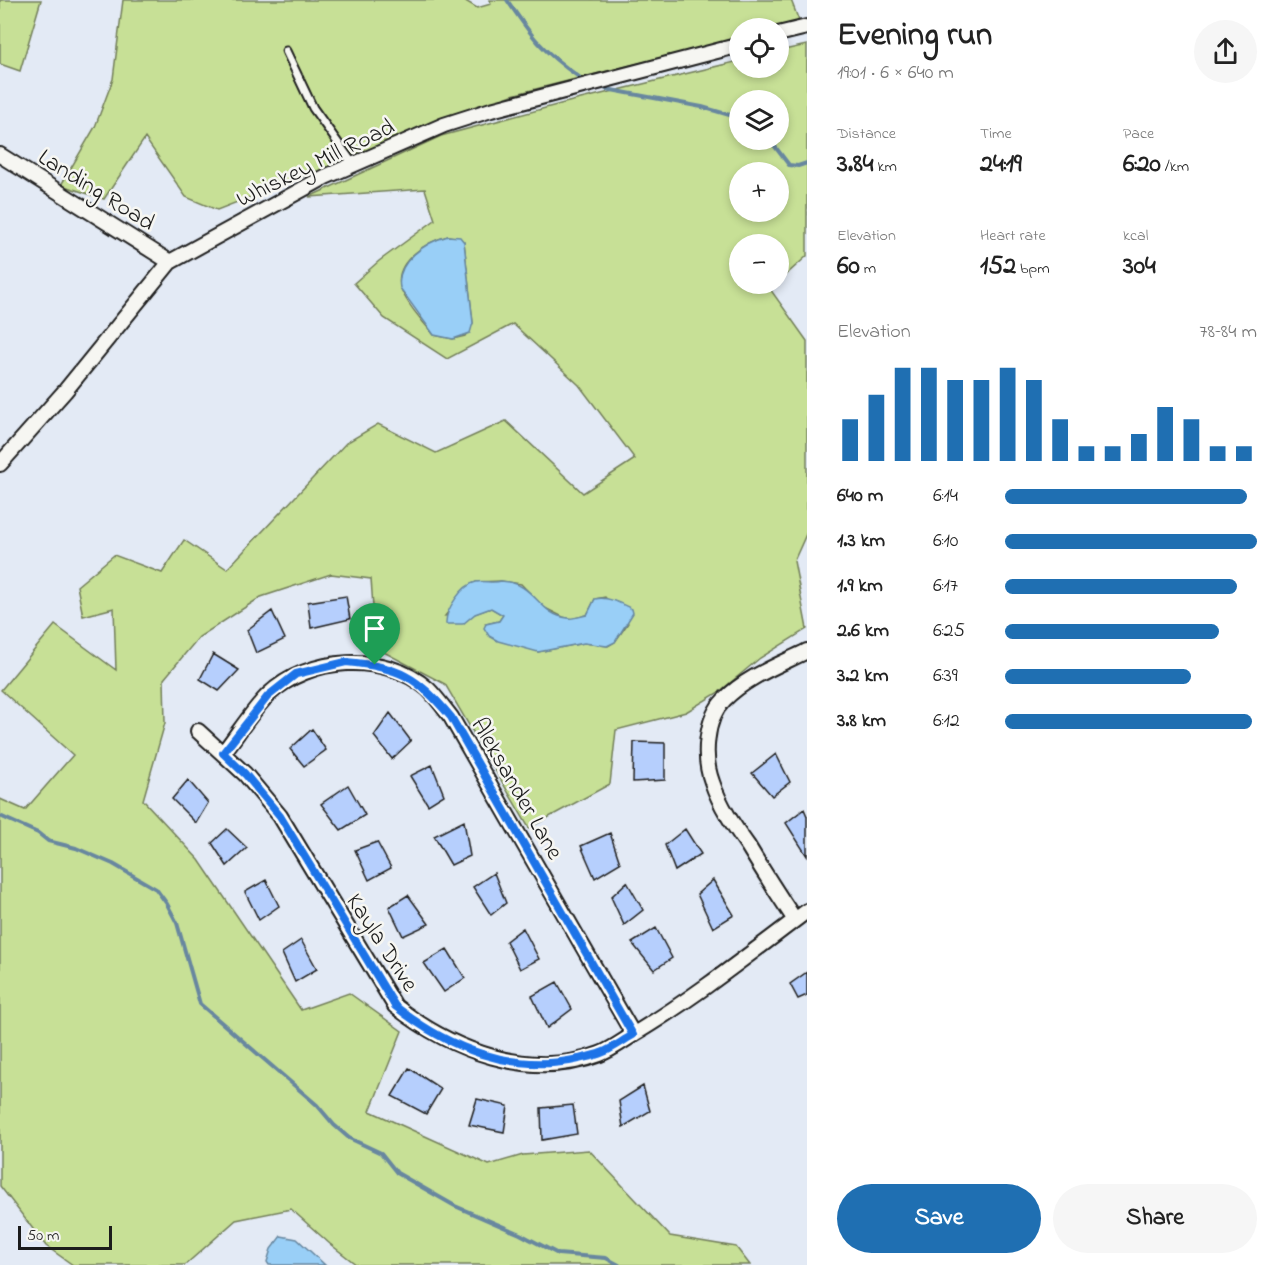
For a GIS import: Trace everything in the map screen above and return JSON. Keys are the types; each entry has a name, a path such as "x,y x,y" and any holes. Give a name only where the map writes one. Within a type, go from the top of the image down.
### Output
{"street":[{"path":"789,31 807,27"},
{"name":"Whiskey Mill Road","path":"0,464 65,391 170,261 325,177 444,125 491,110 729,48"},
{"name":"Landing Road","path":"0,155 170,261"},
{"path":"795,920 725,811 711,782 707,764 710,724 714,713 723,701 740,685 807,651"},
{"name":"Aleksander Lane","path":"223,753 268,696 296,674 346,662 375,665 402,673 428,689 451,717 633,1035"},
{"name":"Kayla Drive","path":"198,730 245,774 280,816 395,1006 443,1039 480,1055 529,1064 563,1062 600,1054 675,1010 807,911"}],"lane":[{"path":"286,51 313,108 353,165"}],"green space":[{"path":"0,0 41,0 20,71 0,64"},
{"path":"123,0 464,0 477,8 491,4 490,0 791,0 799,21 789,24 789,18 729,18 729,41 512,95 217,210 186,197 145,138 104,199 61,185 95,127 113,79"},
{"path":"807,45 807,256 789,272 789,234 729,234 729,294 774,294 807,341 807,532 794,561 807,629 760,658 719,692 686,712 616,730 610,784 529,828 445,684 376,648 371,579 331,574 261,597 199,637 164,679 165,723 143,800 199,860 301,1010 349,993 402,1031 370,1111 489,1165 523,1155 589,1150 670,1236 736,1247 750,1265 357,1265 291,1209 236,1220 185,1265 73,1265 46,1246 0,1186 0,799 25,810 73,755 1,690 55,625 116,670 114,608 83,616 77,586 114,555 162,573 184,540 227,569 346,443 378,424 436,453 506,421 583,493 635,459 579,385 513,324 447,359 384,318 354,283 379,261 435,220 425,189 309,197 441,136 564,103 729,63 729,78 789,78 789,49","holes":["448,236 460,238 464,242 473,323 465,336 453,339 434,335 409,304 400,285 400,276 408,260 431,242","501,581 521,584 543,607 571,619 587,615 595,599 605,597 628,623 615,642 608,646 584,643 538,652 486,624 499,621 503,615 491,608 474,614 445,616 468,587 476,582"]}],"water":[{"path":"448,236 460,237 464,242 473,323 470,333 453,339 434,335 400,288 402,270 414,254"},
{"path":"501,581 522,587 558,616 575,618 587,615 595,599 600,598 618,602 632,609 633,613 615,642 607,646 584,643 538,652 498,641 489,636 484,628 486,624 499,621 503,615 491,608 475,614 463,624 446,624 451,605 465,588 476,582"},
{"path":"281,1236 297,1239 325,1265 269,1265 267,1262 271,1249"}],"building":[{"path":"346,596 350,619 311,628 308,602"},
{"path":"272,611 285,639 256,653 247,630"},
{"path":"213,654 239,670 219,691 200,679"},
{"path":"390,713 411,741 392,759 374,736"},
{"path":"312,729 326,750 304,766 290,749"},
{"path":"634,742 665,743 665,780 633,782"},
{"path":"776,754 790,782 772,796 752,773"},
{"path":"432,765 444,795 428,805 410,776"},
{"path":"188,780 208,803 196,823 172,799"},
{"path":"348,785 365,815 341,830 321,804"},
{"path":"804,809 807,816 807,856 786,823"},
{"path":"464,821 470,856 451,865 434,836"},
{"path":"227,829 247,848 227,866 212,843"},
{"path":"685,829 701,854 675,871 665,845"},
{"path":"610,833 620,863 595,878 581,846"},
{"path":"377,842 391,868 369,880 355,850"},
{"path":"494,873 506,903 491,915 473,887"},
{"path":"266,880 279,906 259,920 245,892"},
{"path":"713,880 734,915 713,928 697,894"},
{"path":"627,882 643,910 624,925 611,897"},
{"path":"408,895 429,924 403,936 389,907"},
{"path":"523,928 539,959 520,969 506,941"},
{"path":"656,928 672,958 654,970 632,943"},
{"path":"301,940 317,969 295,982 282,953"},
{"path":"447,949 465,978 444,992 424,963"},
{"path":"807,972 807,995 798,999 790,984"},
{"path":"557,982 572,1009 547,1028 532,996"},
{"path":"409,1068 441,1089 426,1114 392,1096"},
{"path":"643,1086 650,1111 623,1127 619,1101"},
{"path":"477,1099 508,1106 504,1132 469,1125"},
{"path":"573,1105 577,1134 542,1140 541,1108"}],"waterway":[{"path":"507,0 538,43 579,77"},
{"path":"606,89 702,107 729,115"},
{"path":"778,150 789,165 798,166 807,163"},
{"path":"0,816 38,833 48,841 76,848 113,864 156,889 177,923 200,1004 317,1105 349,1138 381,1153 397,1173 455,1206 520,1234 558,1254 606,1258 619,1265"}],"route":[{"path":"346,662 375,665 402,673 428,689 451,717 633,1035 600,1054 563,1062 529,1064 480,1055 443,1039 395,1006 280,816 245,774 223,753 268,696 296,674 346,662"}]}
